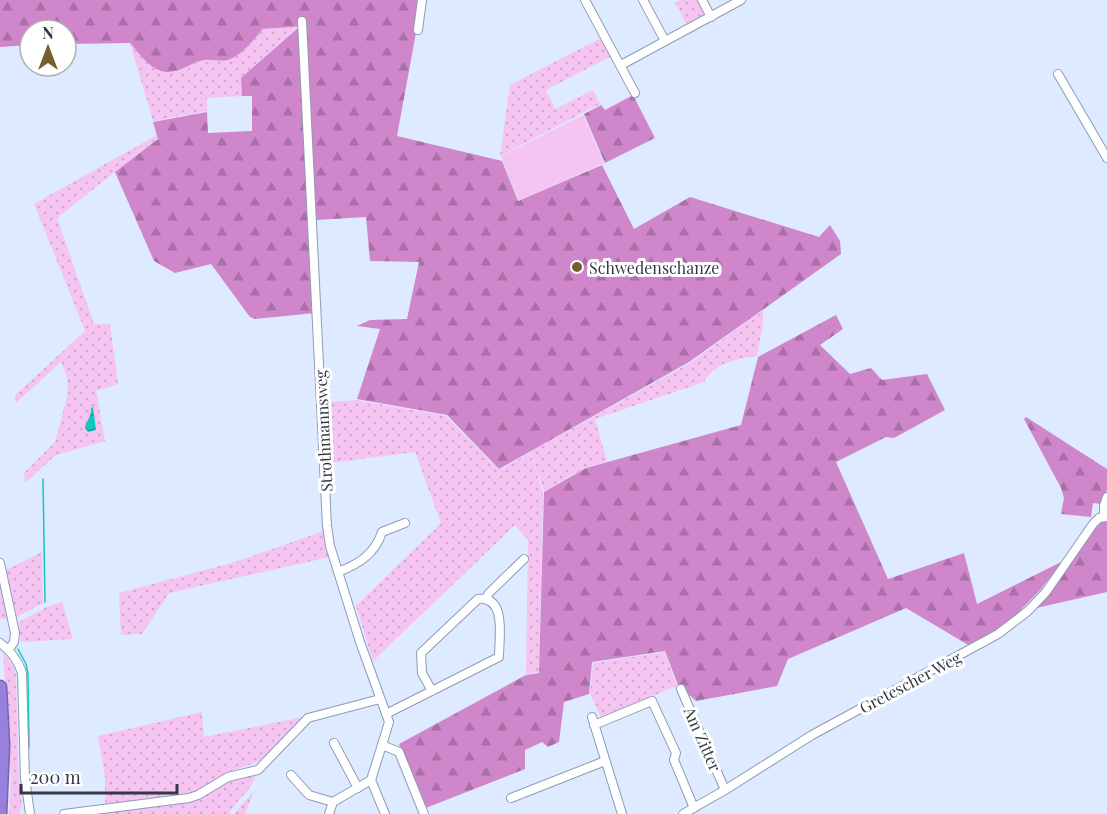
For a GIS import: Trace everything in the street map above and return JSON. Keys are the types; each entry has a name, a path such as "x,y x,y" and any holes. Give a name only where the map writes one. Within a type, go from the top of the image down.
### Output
{"highway":[{"path":"0,687 3,746 0,814"}],"street":[{"path":"418,30 422,0"},
{"path":"585,0 635,93"},
{"path":"643,0 665,41"},
{"path":"702,0 711,17"},
{"path":"621,66 741,0"},
{"name":"Strothmannsweg","path":"302,21 327,526 330,546 360,642 389,722 371,780"},
{"path":"1058,74 1107,158"},
{"path":"1106,517 1104,507 1107,497"},
{"name":"Gretescher Weg","path":"683,814 812,735 975,648 1011,626 1046,592 1093,524 1106,517"},
{"path":"338,572 358,564 376,546 382,532 405,523"},
{"path":"486,598 524,560"},
{"path":"0,563 15,633 14,642 9,649"},
{"path":"386,714 432,691 499,657 498,611 494,602 486,598 478,599 421,653 422,673 432,691"},
{"path":"0,643 9,649 22,673 25,778 30,814"},
{"name":"Am Zitter","path":"681,689 725,790"},
{"path":"64,814 198,795 228,777 261,768 308,718 380,699"},
{"path":"622,814 593,721 652,701 675,753 674,760 694,808"},
{"path":"334,744 358,788"},
{"path":"382,745 399,752 424,814"},
{"path":"511,798 605,761"},
{"path":"291,775 309,795 333,802"},
{"path":"329,814 333,802 371,780 385,814"}],"shaded area":[{"path":"680,0 699,0 707,14 687,25 675,3"},
{"path":"298,27 241,78 242,96 207,98 207,111 153,121 130,43 152,66 167,72 199,61 226,61 233,58 247,47 263,29"},
{"path":"601,38 611,56 546,90 555,109 593,90 600,104 500,156 510,85"},
{"path":"583,115 604,163 518,201 501,156"},
{"path":"157,135 158,138 57,218 94,324 110,324 118,384 96,391 105,441 56,455 25,483 24,473 55,442 68,393 67,377 61,362 16,403 15,395 85,331 34,204"},
{"path":"763,310 763,324 757,356 734,360 720,366 704,382 595,419 607,461 585,468 544,491 530,452 690,363"},
{"path":"357,400 446,416 499,470 530,453 543,492 539,672 526,674 528,540 515,525 373,661 356,606 441,523 415,452 329,463 327,402"},
{"path":"324,531 330,557 169,593 142,634 121,635 119,593 235,562"},
{"path":"42,552 43,603 17,617 6,570"},
{"path":"0,574 10,618 0,619"},
{"path":"62,602 73,639 21,642 19,622"},
{"path":"3,652 13,666 16,675 18,761 22,805 19,814 9,814 11,779"},
{"path":"665,652 677,686 601,717 590,694 593,663"},
{"path":"202,712 204,737 308,716 260,761 226,773 195,792 105,804 105,777 98,736"},
{"path":"256,773 252,785 229,814 86,814 190,801 231,780"},
{"path":"254,791 245,814 234,814"}],"green space":[{"path":"0,0 422,0 397,136 502,161 518,201 602,165 634,229 690,197 819,237 830,225 840,241 841,254 689,362 499,469 447,415 357,399 380,329 357,326 370,320 407,319 419,262 370,261 366,217 316,220 305,26 263,29 247,47 233,58 226,61 205,60 173,72 161,71 152,66 130,43 78,44 78,18 18,18 18,46 0,47"},
{"path":"299,27 315,313 255,319 250,317 211,264 175,273 154,261 115,172 158,139 153,122 207,112 208,133 252,131 252,96 242,96 241,78"},
{"path":"633,95 655,138 605,163 584,114 601,105 605,110"},
{"path":"836,315 843,329 820,345 850,374 871,368 882,380 927,374 945,410 894,438 886,437 836,462 888,579 964,553 977,604 1063,561 1041,589 1002,627 970,646 906,608 788,659 777,686 696,701 678,685 665,651 592,662 589,694 564,702 559,742 548,747 542,742 525,750 525,769 423,809 399,744 526,675 539,673 544,492 586,468 741,425 758,357"},
{"path":"1026,417 1107,469 1107,490 1101,504 1093,503 1091,517 1061,514 1064,498 1061,488 1024,419"},
{"path":"1107,520 1107,592 1036,608 1097,524"}],"water":[{"path":"93,407 96,430 88,432 85,428"}],"waterway":[{"path":"43,479 45,602"},
{"path":"18,649 26,664 28,674 29,748"}],"place":[{"name":"Schwedenschanze","path":"577,267"}]}
